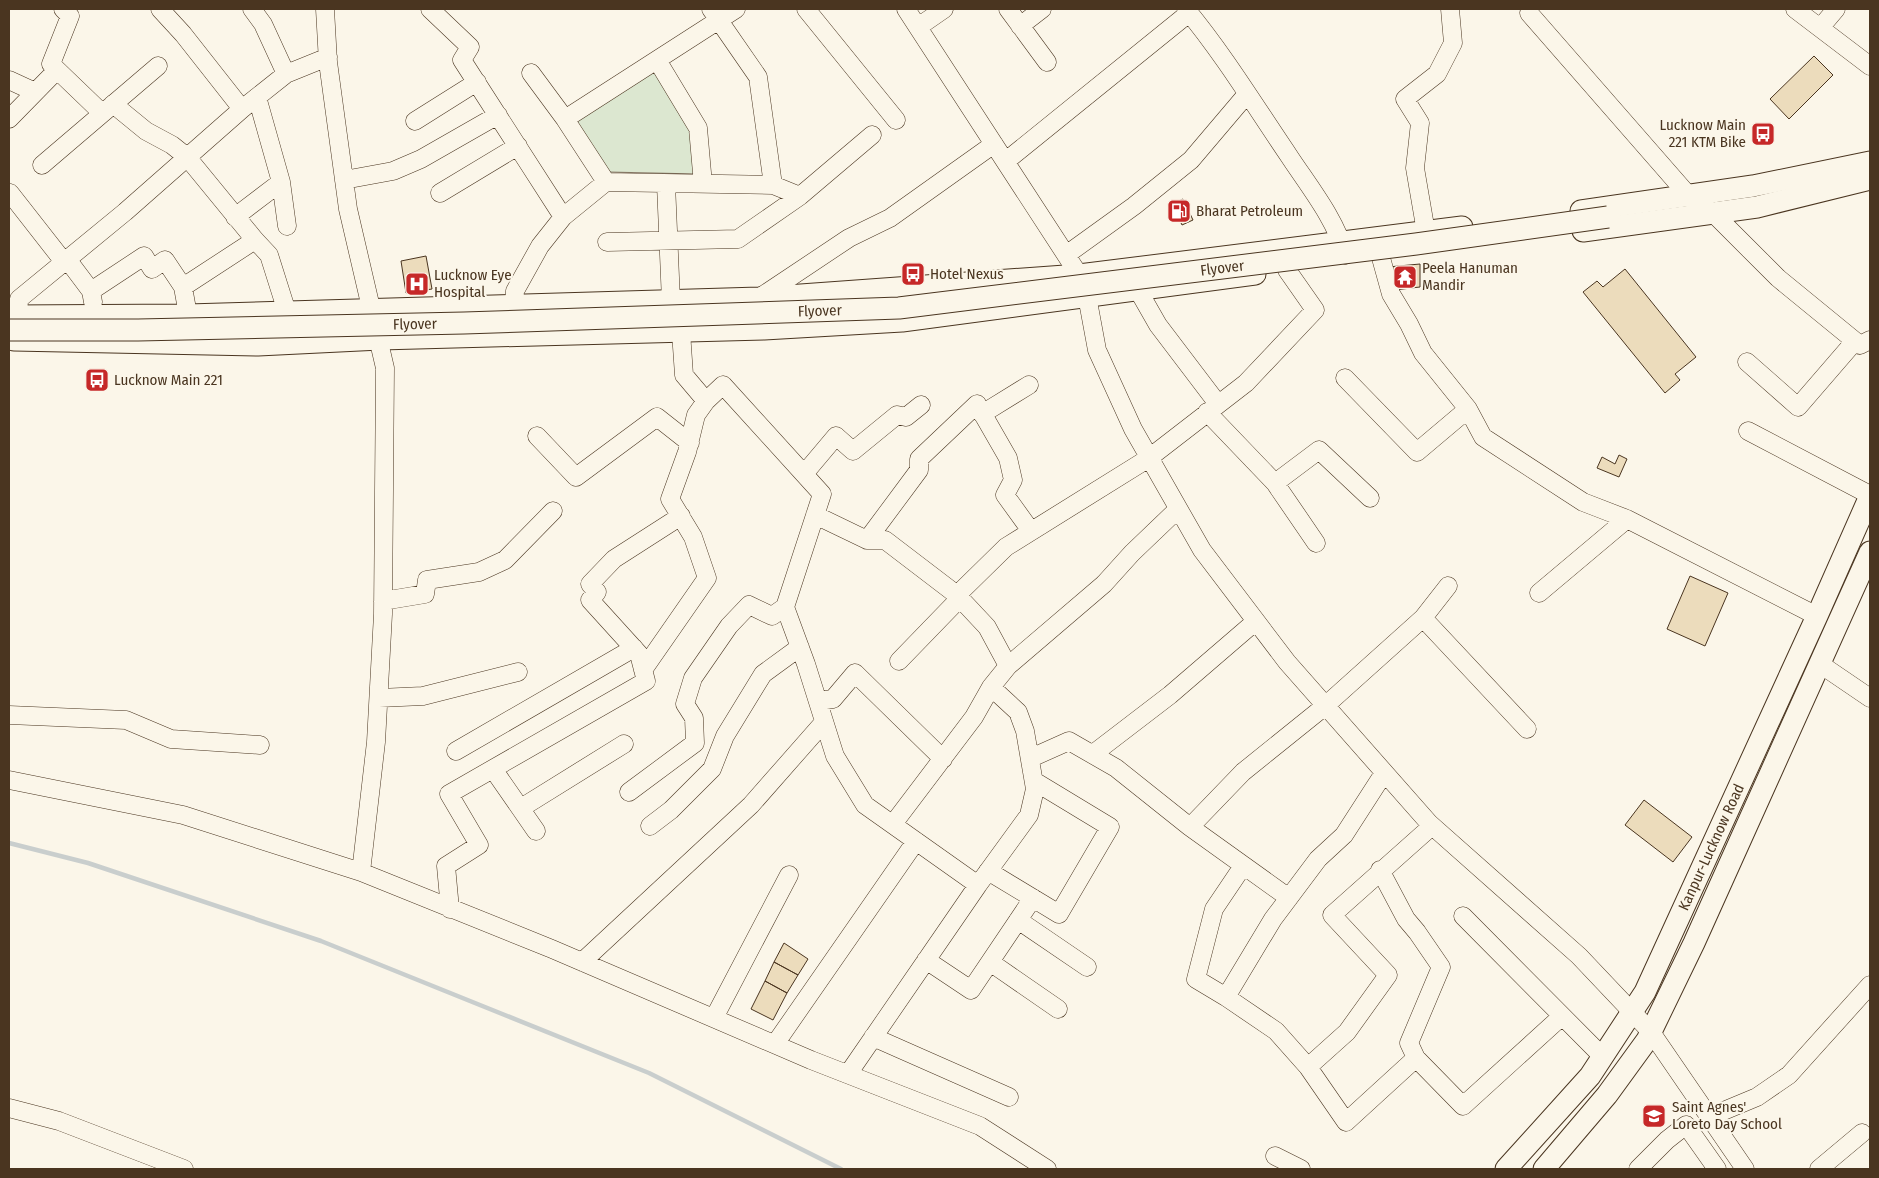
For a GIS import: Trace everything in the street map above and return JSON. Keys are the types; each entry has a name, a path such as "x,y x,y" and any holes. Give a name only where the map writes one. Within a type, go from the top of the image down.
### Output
{"main road":[{"path":"12,321 94,315 188,315 759,298 1079,275 1345,252 1381,258 1657,210 1688,195 1753,186 1870,162"},
{"path":"9,340 258,345 380,339 681,332 902,321 1286,270 1345,252 1426,232 1657,210 1713,213 1757,207 1870,179"},
{"name":"Flyover","path":"12,321 158,330 446,324 899,308 1407,245 1657,210"},
{"name":"Kanpur-Lucknow Road","path":"1506,1169 1590,1076 1646,992 1817,616 1865,523 1870,496"},
{"name":"Kanpur-Lucknow Road","path":"1549,1167 1608,1095 1651,1032 1694,943 1870,552"},
{"path":"1731,805 1752,814"}],"street":[{"path":"63,9 70,16 51,64 108,109 172,145 187,157 235,217 269,255 287,312"},
{"path":"160,9 183,34 242,109"},
{"path":"252,9 263,24 286,74"},
{"path":"325,9 328,57 348,209 371,309 380,339 385,368 383,601 379,698 376,742 361,872"},
{"path":"430,9 470,47 462,60 563,218"},
{"path":"565,119 657,60 716,15 736,9"},
{"path":"806,9 896,120"},
{"path":"906,9 1079,275 1087,296 1096,350 1133,429 1202,550 1287,662 1432,826 1579,956 1651,1032 1745,1169"},
{"path":"918,27 944,9"},
{"path":"1008,9 1047,62"},
{"path":"1020,26 1042,9"},
{"path":"1426,232 1415,168 1420,123 1405,99 1437,74 1452,43 1450,9"},
{"path":"1795,9 1870,66"},
{"path":"1820,28 1836,9"},
{"path":"1006,162 1188,11 1209,36 1321,205 1345,252"},
{"path":"1529,13 1688,195 1713,213 1778,278 1863,340 1798,407 1747,362"},
{"path":"716,15 758,77 773,186"},
{"path":"12,321 19,299 125,212 257,96 286,74 328,57"},
{"path":"657,60 698,128 703,184"},
{"path":"42,165 158,66"},
{"path":"9,119 57,70"},
{"path":"531,73 565,119 606,182"},
{"path":"9,80 35,92"},
{"path":"415,122 477,82"},
{"path":"1066,255 1134,206 1191,160 1247,94"},
{"path":"257,96 281,182 287,226"},
{"path":"344,180 393,171 421,159 498,115"},
{"path":"608,242 738,239 800,196 872,135"},
{"path":"759,298 849,238 890,218 994,144"},
{"path":"440,193 518,146"},
{"path":"235,217 281,182"},
{"path":"514,305 515,291 540,246 563,218 606,182 773,186 800,196"},
{"path":"666,184 671,301 675,322 681,332 684,375 706,401"},
{"path":"10,193 92,291 94,315"},
{"path":"183,287 255,240"},
{"path":"92,291 144,256 152,269 165,260 183,287 188,315 188,343"},
{"path":"1381,258 1391,294 1409,324 1423,353 1468,409 1483,437 1583,502 1627,519 1817,616"},
{"path":"899,661 1006,547 1149,458 1246,383 1315,310 1286,270"},
{"path":"1138,290 1158,325 1213,408 1275,483 1316,543"},
{"path":"1345,378 1416,452 1468,409"},
{"path":"629,792 695,743 694,718 685,704 692,678 729,626 749,605 772,616 785,607 822,494 723,385 706,401 696,415 690,443 670,499 694,538 707,578 643,670"},
{"path":"982,414 1029,385"},
{"path":"868,540 919,470 919,459 977,404 1008,458 1014,480 1005,496 1031,532"},
{"path":"804,474 836,436 853,450 897,415 906,417 921,405"},
{"path":"537,436 576,477 657,417 690,443"},
{"path":"1748,431 1870,496"},
{"path":"1275,483 1319,450 1370,498"},
{"path":"893,824 974,717 991,686 1008,666 1104,584 1132,553 1178,509"},
{"path":"383,601 424,594 427,580 479,572 505,560 553,511"},
{"path":"815,515 868,540 885,540 958,597 986,628 1008,666"},
{"path":"450,909 446,866 479,845 449,794 646,680 639,654 590,600 596,592 590,584 614,559 681,516"},
{"path":"1538,593 1627,519"},
{"path":"1190,827 1243,772 1325,706 1423,618 1448,586"},
{"path":"785,607 835,756 865,805 916,841 983,878 1033,898 1058,914 1110,826 1034,781"},
{"path":"1423,618 1527,729"},
{"path":"1093,754 1170,694 1256,621"},
{"path":"650,826 671,810 712,768 725,736 763,674 800,647"},
{"path":"456,751 634,648"},
{"path":"1820,664 1870,698"},
{"path":"379,698 422,696 518,672"},
{"path":"818,701 833,699 855,673 942,759"},
{"path":"848,1074 983,878 1029,815 1035,789 1025,731 1018,712 991,686"},
{"path":"9,715 126,720 171,739 260,745"},
{"path":"582,962 751,805 824,722"},
{"path":"1031,758 1069,741 1093,754 1116,768 1190,827 1289,898"},
{"path":"521,808 624,744"},
{"path":"493,769 536,831"},
{"path":"1226,997 1273,919 1318,858 1344,835 1384,773"},
{"path":"9,780 183,815 361,872 582,962 848,1074 980,1126 1047,1169"},
{"path":"1308,1067 1347,1032 1388,975 1332,915 1380,870 1432,826"},
{"path":"775,1044 916,841"},
{"path":"1243,866 1214,909 1196,979 1276,1031 1308,1067 1346,1122 1416,1058"},
{"path":"1380,870 1406,919 1440,967 1409,1043 1416,1058 1463,1106 1561,1016"},
{"path":"714,1018 789,875"},
{"path":"926,960 971,990 1033,898"},
{"path":"1464,916 1603,1057"},
{"path":"1018,920 1087,967"},
{"path":"990,962 1058,1009"},
{"path":"1709,1117 1758,1097 1790,1075 1870,985"},
{"path":"873,1038 1009,1097"},
{"path":"9,1108 59,1120 184,1169"},
{"path":"1638,1169 1667,1140 1686,1125 1717,1169"},
{"path":"1819,1169 1862,1133"},
{"path":"1527,1146 1549,1167"},
{"path":"1275,1156 1301,1169"}],"green space":[{"path":"655,68 693,131 699,174 608,172 573,119"}],"building":[{"path":"1814,56 1833,75 1789,119 1770,99"},
{"path":"1183,199 1193,220 1182,225 1172,204"},
{"path":"426,256 432,289 406,293 401,261"},
{"name":"Peela Hanuman Mandir","path":"1420,264 1420,287 1394,290 1388,267"},
{"path":"1625,269 1696,357 1675,374 1680,380 1665,393 1583,292 1597,281 1603,287"},
{"path":"1619,455 1627,459 1619,477 1597,468 1602,457 1615,464"},
{"path":"1690,576 1728,593 1705,646 1667,629"},
{"path":"1644,800 1692,837 1673,862 1625,825"},
{"path":"784,943 808,959 798,975 774,962"},
{"path":"774,962 798,975 787,993 765,981"},
{"path":"765,981 787,993 773,1020 751,1009"}],"waterway":[{"path":"9,843 88,863 321,941 649,1073 841,1169"}],"place":[{"name":"Lucknow Main 221 KTM Bike","path":"1763,134"},
{"name":"Bharat Petroleum","path":"1179,211"},
{"name":"Hotel Nexus","path":"913,274"},
{"name":"Peela Hanuman Mandir","path":"1405,277"},
{"name":"Lucknow Eye Hospital","path":"417,284"},
{"name":"Lucknow Main 221","path":"97,380"},
{"name":"Saint Agnes' Loreto Day School","path":"1654,1116"}]}
